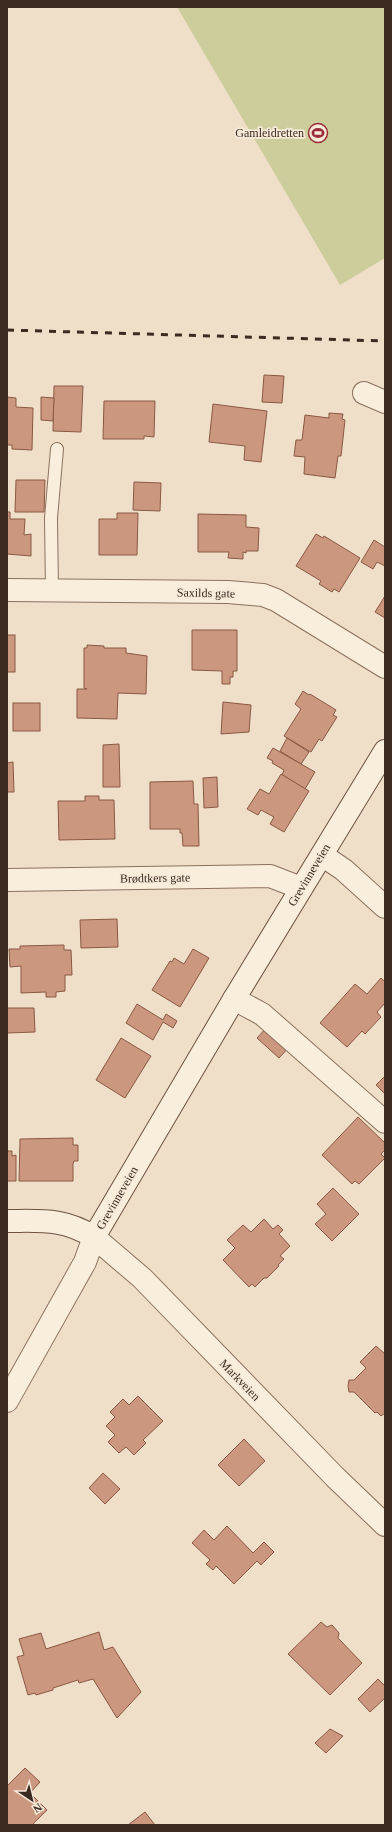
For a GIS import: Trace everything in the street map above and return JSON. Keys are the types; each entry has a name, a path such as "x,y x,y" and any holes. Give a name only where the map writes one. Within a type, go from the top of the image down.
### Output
{"street":[{"path":"364,393 385,402"},
{"name":"Saxilds gate","path":"7,590 228,592 263,595 276,600 385,667"},
{"name":"Grevinneveien","path":"7,1401 85,1262 94,1237 234,999 385,751"},
{"path":"322,855 344,870 385,906"},
{"name":"Brødtkers gate","path":"7,880 270,876 301,888"},
{"path":"234,999 262,1014 385,1122"},
{"name":"Markveien","path":"7,1221 56,1222 80,1228 94,1237 142,1278 335,1477 385,1525"}],"lane":[{"path":"52,591 51,518 57,449"}],"green space":[{"name":"Gamleidretten","path":"177,7 385,7 385,258 340,285"}],"building":[{"path":"264,375 284,376 282,403 262,402"},
{"path":"54,386 83,386 81,432 53,431"},
{"path":"7,397 16,398 16,407 33,408 32,450 12,449 12,445 7,445"},
{"path":"41,397 54,398 53,421 41,420"},
{"path":"104,401 155,401 154,437 144,436 144,439 103,439"},
{"path":"213,404 267,411 261,462 244,460 245,446 209,442"},
{"path":"329,413 343,414 342,419 345,420 341,456 338,456 335,478 304,474 305,457 294,456 296,440 302,440 305,415 329,418"},
{"path":"16,480 45,480 44,512 15,512"},
{"path":"134,482 161,483 160,511 133,510"},
{"path":"7,512 10,512 10,519 25,519 24,535 31,534 31,556 7,554"},
{"path":"117,513 138,513 137,555 99,555 99,519 117,519"},
{"path":"198,514 246,515 246,527 259,528 258,551 243,552 243,559 228,558 229,552 198,552"},
{"path":"316,534 323,538 324,536 360,558 339,592 334,589 332,592 319,584 321,581 296,566"},
{"path":"374,540 385,547 385,566 377,562 373,569 361,562"},
{"path":"385,596 385,618 375,612"},
{"path":"192,630 237,630 237,671 233,671 233,677 230,677 230,684 222,684 222,671 192,670"},
{"path":"7,635 15,635 15,672 7,672"},
{"path":"87,645 104,646 104,648 126,648 126,653 147,656 146,694 118,693 117,719 77,718 77,689 87,689 84,688 84,648 87,648"},
{"path":"303,691 336,710 333,715 337,717 322,741 319,739 311,752 284,736 301,709 295,704"},
{"path":"223,702 251,705 249,732 221,734"},
{"path":"13,703 40,703 40,731 13,731"},
{"path":"287,738 309,752 301,764 280,751"},
{"path":"119,744 120,787 103,787 103,745"},
{"path":"273,748 315,772 305,789 282,775 284,770 272,763 273,761 267,758"},
{"path":"13,762 14,792 7,792 7,763"},
{"path":"281,774 309,791 284,832 270,824 274,817 261,810 258,815 247,809 260,789 269,794"},
{"path":"217,777 218,807 204,808 203,778"},
{"path":"193,781 194,804 198,804 199,846 183,846 182,833 180,833 180,829 150,829 150,782"},
{"path":"85,796 99,796 99,800 114,800 115,839 59,840 58,801 85,801"},
{"path":"117,919 118,947 81,948 80,920"},
{"path":"64,945 64,950 71,950 72,975 65,975 65,991 56,992 56,997 46,997 46,992 21,993 21,966 10,967 9,949 20,949 20,946"},
{"path":"193,949 209,958 180,1007 152,990 170,961 172,962 174,958 184,964"},
{"path":"381,978 385,982 385,1003 377,1012 381,1017 365,1034 362,1031 347,1047 320,1023 355,984 367,994"},
{"path":"137,1004 163,1020 166,1014 177,1021 173,1028 163,1022 153,1040 126,1023"},
{"path":"7,1008 34,1008 35,1032 7,1033"},
{"path":"269,1025 291,1045 279,1058 257,1038"},
{"path":"121,1038 151,1056 125,1098 96,1080"},
{"path":"385,1076 385,1094 376,1085"},
{"path":"358,1117 385,1143 385,1150 381,1154 385,1158 359,1184 355,1181 352,1184 322,1155"},
{"path":"73,1138 73,1145 78,1145 78,1161 74,1161 73,1164 73,1181 19,1181 20,1139"},
{"path":"7,1151 12,1151 12,1156 16,1155 16,1181 7,1181"},
{"path":"333,1188 359,1214 332,1241 315,1224 326,1214 317,1204"},
{"path":"264,1219 273,1229 278,1225 283,1230 279,1234 290,1246 280,1256 284,1259 278,1265 279,1266 267,1278 264,1278 255,1287 252,1284 249,1287 223,1260 235,1248 227,1240 243,1225 251,1232"},
{"path":"376,1346 385,1354 385,1413 381,1416 377,1412 375,1413 354,1392 349,1392 348,1386 349,1380 354,1380 366,1368 360,1362"},
{"path":"138,1396 163,1421 143,1440 146,1443 134,1455 126,1447 119,1453 108,1442 115,1435 106,1426 115,1417 110,1412 123,1399 129,1405"},
{"path":"244,1439 265,1461 239,1486 218,1465"},
{"path":"103,1473 120,1489 105,1504 89,1488"},
{"path":"227,1526 253,1553 264,1542 274,1552 261,1565 257,1561 234,1584 216,1566 213,1570 206,1564 210,1560 192,1543 204,1530 214,1540"},
{"path":"321,1622 327,1627 332,1625 339,1633 338,1638 362,1663 330,1695 288,1654"},
{"path":"99,1632 104,1650 113,1647 141,1692 117,1718 93,1679 79,1683 78,1680 53,1688 53,1690 36,1695 35,1693 28,1695 17,1657 24,1655 19,1639 41,1633 46,1649"},
{"path":"378,1679 385,1686 385,1698 370,1712 358,1699"},
{"path":"330,1729 343,1736 326,1753 315,1743"},
{"path":"25,1768 40,1782 30,1793 47,1810 32,1825 7,1825 7,1786"},
{"path":"145,1812 155,1825 128,1825"}],"railway":[{"path":"7,330 385,341"}],"place":[{"name":"Gamleidretten","path":"318,133"}]}
